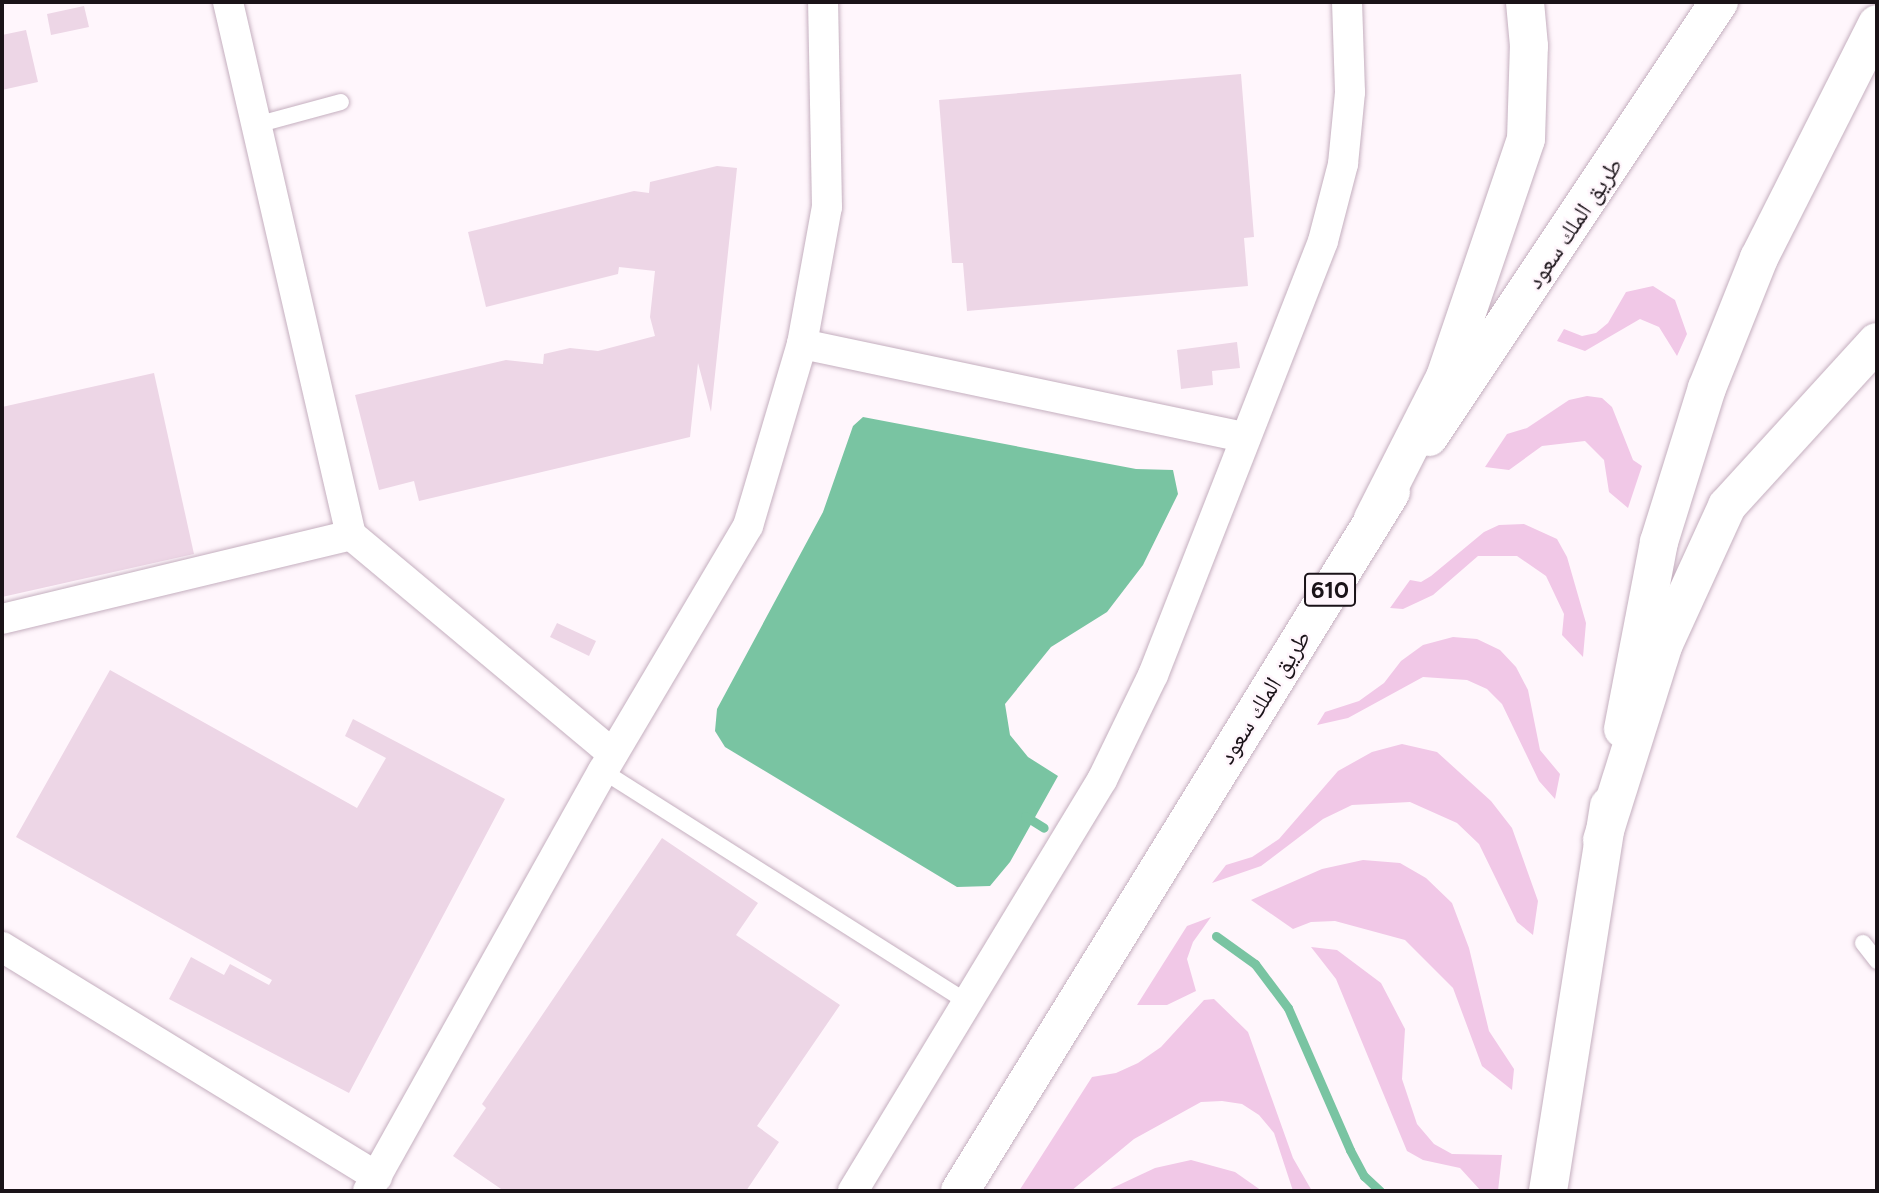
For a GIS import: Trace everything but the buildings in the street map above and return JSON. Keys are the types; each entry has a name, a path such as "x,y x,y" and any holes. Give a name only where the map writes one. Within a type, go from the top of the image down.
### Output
{"main road":[{"path":"1373,519 1445,377 1527,139 1529,46 1525,2"},
{"name":"طريق الملك سعود","path":"960,1191 1373,519 1719,2"},
{"path":"1548,1191 1602,841 1659,542 1707,388 1759,258 1877,24"},
{"path":"1602,841 1663,646 1727,506 1877,342"}],"street":[{"path":"228,2 351,535 608,763"},
{"path":"2,947 372,1184 608,763 748,526 802,344 827,208 823,2"},
{"path":"853,1191 1102,780 1136,710 1323,241 1343,164 1350,92 1347,2"},
{"path":"802,344 1245,437"},
{"path":"2,619 351,535"}],"lane":[{"path":"256,125 341,102"},
{"path":"608,763 968,1003"},
{"path":"1863,943 1877,961"}],"shaded area":[{"path":"1653,286 1675,300 1687,334 1677,356 1659,327 1640,319 1585,351 1557,341 1564,329 1582,336 1596,333 1608,323 1626,292"},
{"path":"1587,396 1602,398 1612,407 1633,460 1642,466 1628,508 1609,492 1604,460 1585,441 1542,446 1509,470 1485,467 1507,434 1527,428 1569,400"},
{"path":"863,417 1136,469 1173,470 1178,494 1143,565 1107,612 1051,647 1005,704 1010,735 1028,757 1058,776 1010,862 990,886 957,887 725,747 715,731 717,709 823,512 853,426"},
{"path":"1524,524 1557,539 1567,557 1586,623 1583,657 1562,635 1564,614 1546,576 1517,556 1478,556 1433,595 1403,609 1390,608 1410,580 1421,582 1431,576 1484,532 1499,525"},
{"path":"1453,637 1477,639 1500,650 1516,667 1528,690 1540,750 1560,774 1555,799 1539,781 1502,704 1487,689 1467,680 1423,677 1348,718 1317,725 1325,712 1359,701 1384,683 1401,661 1423,645"},
{"path":"1402,744 1437,752 1491,801 1512,828 1538,901 1533,935 1517,922 1479,844 1457,823 1410,802 1352,805 1323,819 1261,866 1212,883 1226,865 1252,857 1279,839 1338,771 1372,752"},
{"path":"1363,860 1400,863 1426,878 1452,903 1469,948 1489,1031 1514,1069 1512,1090 1482,1066 1453,988 1405,940 1335,921 1311,922 1293,929 1251,900 1322,869"},
{"path":"1211,917 1193,942 1187,959 1196,991 1167,1005 1137,1005 1187,926"},
{"path":"1311,947 1337,950 1381,983 1405,1029 1402,1079 1417,1124 1434,1144 1452,1154 1502,1155 1498,1191 1481,1191 1460,1168 1423,1160 1407,1151 1336,979"},
{"path":"1214,999 1248,1032 1293,1158 1312,1191 1293,1191 1274,1133 1259,1115 1242,1104 1222,1101 1201,1102 1134,1139 1071,1191 1019,1191 1092,1077 1116,1073 1138,1063 1161,1047 1204,1000"},
{"path":"1191,1160 1235,1172 1262,1191 1106,1191 1155,1168"}],"waterway":[{"path":"1025,816 1044,828"},
{"path":"1216,936 1255,964 1288,1008 1350,1150 1364,1176 1380,1191"}]}
